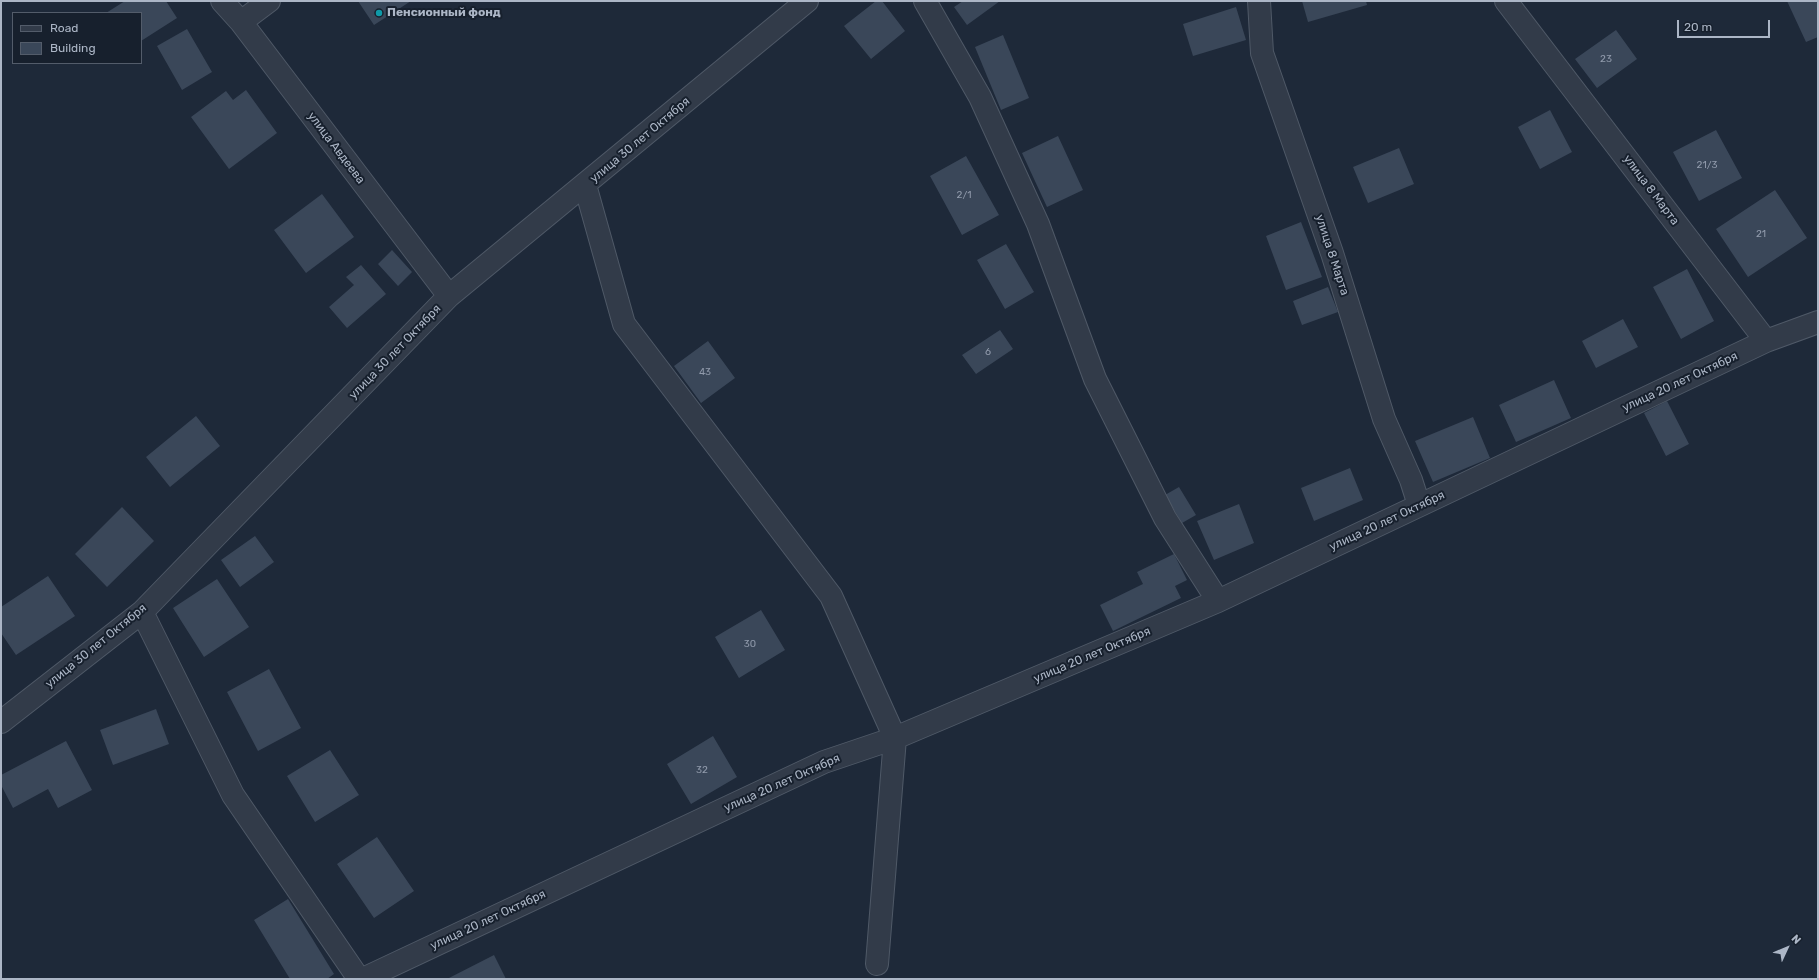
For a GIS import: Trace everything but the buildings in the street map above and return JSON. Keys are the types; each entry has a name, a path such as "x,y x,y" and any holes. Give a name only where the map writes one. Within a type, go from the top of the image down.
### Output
{"street":[{"name":"улица Авдеева","path":"222,1 241,22 449,296"},
{"path":"241,22 269,1"},
{"name":"улица 30 лет Октября","path":"1,722 142,612 449,296 586,185 807,1"},
{"path":"925,1 980,97 1038,224 1095,379 1165,518 1218,601"},
{"name":"улица 8 Марта","path":"1259,1 1262,53 1332,253 1384,419 1411,480 1420,505"},
{"name":"улица 8 Марта","path":"1506,1 1766,341"},
{"path":"586,185 624,324 831,596 895,738 877,964"},
{"name":"улица 20 лет Октября","path":"363,979 824,762 895,738 1218,601 1766,341 1818,322"},
{"path":"142,612 233,795 359,979"}],"place":[{"name":"Пенсионный фонд","path":"379,13"}]}
